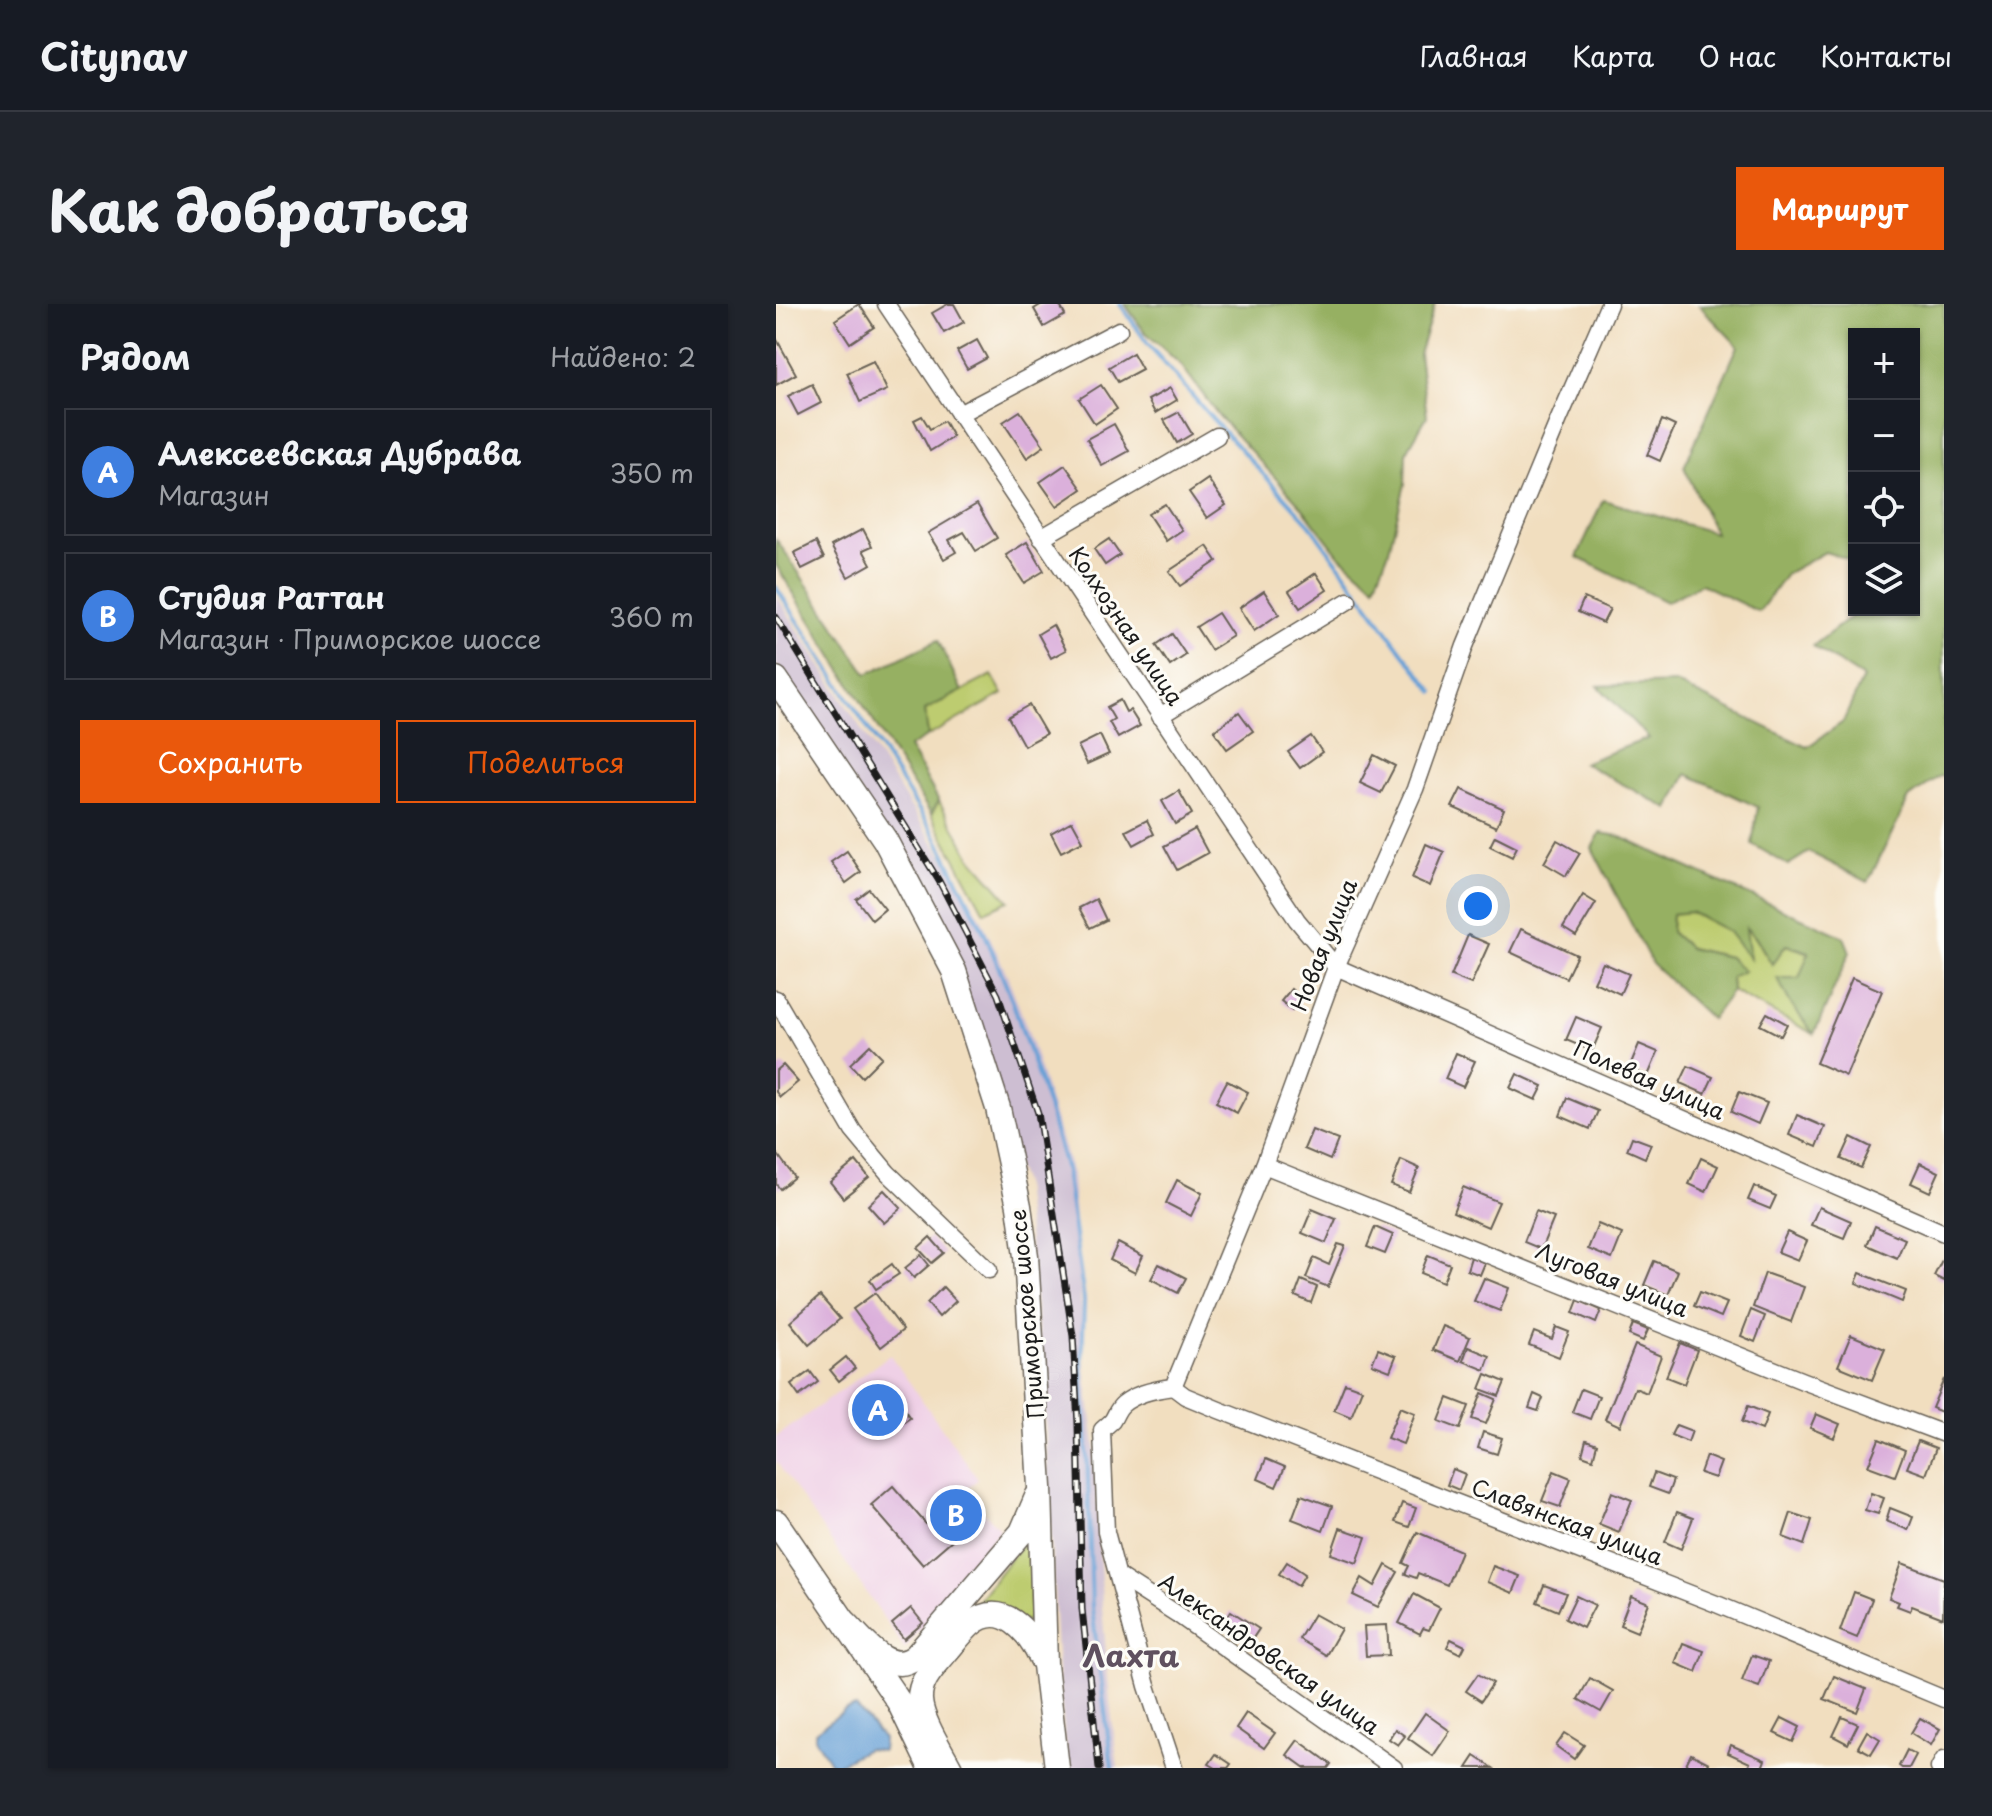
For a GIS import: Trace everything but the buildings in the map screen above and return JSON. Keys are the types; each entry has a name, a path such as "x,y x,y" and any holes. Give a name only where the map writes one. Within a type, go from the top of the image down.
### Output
{"main road":[{"name":"Приморское шоссе","path":"776,679 885,840 954,971 998,1108 1019,1206 1026,1256 1040,1487 1045,1665 1057,1768"},
{"path":"846,1623 880,1656 890,1662 909,1662 1022,1532 1040,1487"},
{"path":"776,1522 899,1702 936,1768"},
{"path":"936,1768 919,1697 927,1676 972,1623 992,1616 1013,1620 1024,1629 1045,1665"}],"street":[{"name":"Колхозная улица","path":"886,304 1297,920 1336,967"},
{"name":"Новая улица","path":"1173,1387 1264,1165 1336,967 1415,789 1465,646 1609,304"},
{"path":"959,414 1119,330"},
{"path":"1041,538 1217,436"},
{"path":"1160,716 1348,601"},
{"name":"Полевая улица","path":"1336,967 1944,1233"},
{"path":"776,999 853,1131 888,1173 989,1270"},
{"name":"Луговая улица","path":"1264,1165 1803,1381 1944,1434"},
{"path":"1173,1387 1158,1389 1123,1404 1102,1430 1106,1532 1147,1686 1174,1768"},
{"name":"Славянская улица","path":"1173,1387 1185,1396 1219,1410 1719,1605 1944,1699"},
{"name":"Александровская улица","path":"1118,1576 1177,1614 1394,1768"},
{"path":"1939,1768 1944,1759"}],"shaded area":[{"path":"776,595 979,914 1007,974 1028,1030 1072,1174 1085,1369 1095,1445 1102,1606 1118,1768 1068,1768 1058,1672 1043,1377 1023,1184 897,850 776,664"},
{"path":"890,1355 978,1479 964,1492 1000,1529 905,1649 776,1461 776,1437"}],"green space":[{"path":"1125,304 1435,304 1419,354 1427,416 1406,453 1405,484 1388,554 1375,586 1339,555 1300,505 1219,416 1181,365 1144,331"},
{"path":"1944,304 1944,776 1909,798 1868,882 1809,852 1788,865 1752,844 1758,807 1687,774 1669,809 1583,763 1649,738 1598,686 1675,683 1807,747 1843,722 1863,678 1813,646 1852,616 1920,616 1920,328 1848,328 1848,559 1825,552 1787,573 1759,612 1701,584 1666,602 1577,557 1603,500 1715,533 1684,467 1738,346 1699,305"},
{"path":"776,539 867,674 938,640 962,691 925,710 928,736 909,747 939,801 931,814 776,565"},
{"path":"992,675 1003,694 928,736 925,710"},
{"path":"939,801 971,858 1009,901 984,912 931,814"},
{"path":"1600,833 1619,836 1844,937 1850,952 1814,1034 1791,1004 1777,978 1799,978 1809,952 1786,945 1772,964 1746,928 1750,959 1728,931 1691,912 1672,914 1671,932 1689,948 1729,957 1744,971 1731,977 1732,991 1711,1019 1652,964 1592,848"},
{"path":"1691,912 1729,931 1749,957 1745,927 1772,964 1786,945 1810,953 1799,978 1778,978 1791,1004 1814,1034 1732,991 1729,957 1689,948 1671,932 1672,913"},
{"path":"1029,1535 1033,1536 1031,1620 957,1628"}],"water":[{"path":"856,1707 883,1739 882,1751 867,1749 837,1765 831,1764 815,1738 815,1732 846,1710"}],"waterway":[{"path":"1120,304 1148,344 1208,414 1310,525 1434,692"},
{"path":"776,587 936,837 985,934 1011,997 1047,1103 1066,1170 1084,1300 1082,1368 1092,1608 1112,1768"}],"railway":[{"path":"776,617 939,881 998,995 1038,1113 1073,1336 1082,1609 1099,1768"}],"place":[{"name":"Алексеевская Дубрава","path":"878,1410"},
{"name":"Студия Раттан","path":"956,1515"}],"district":[{"name":"Лахта","path":"1131,1657"}]}
